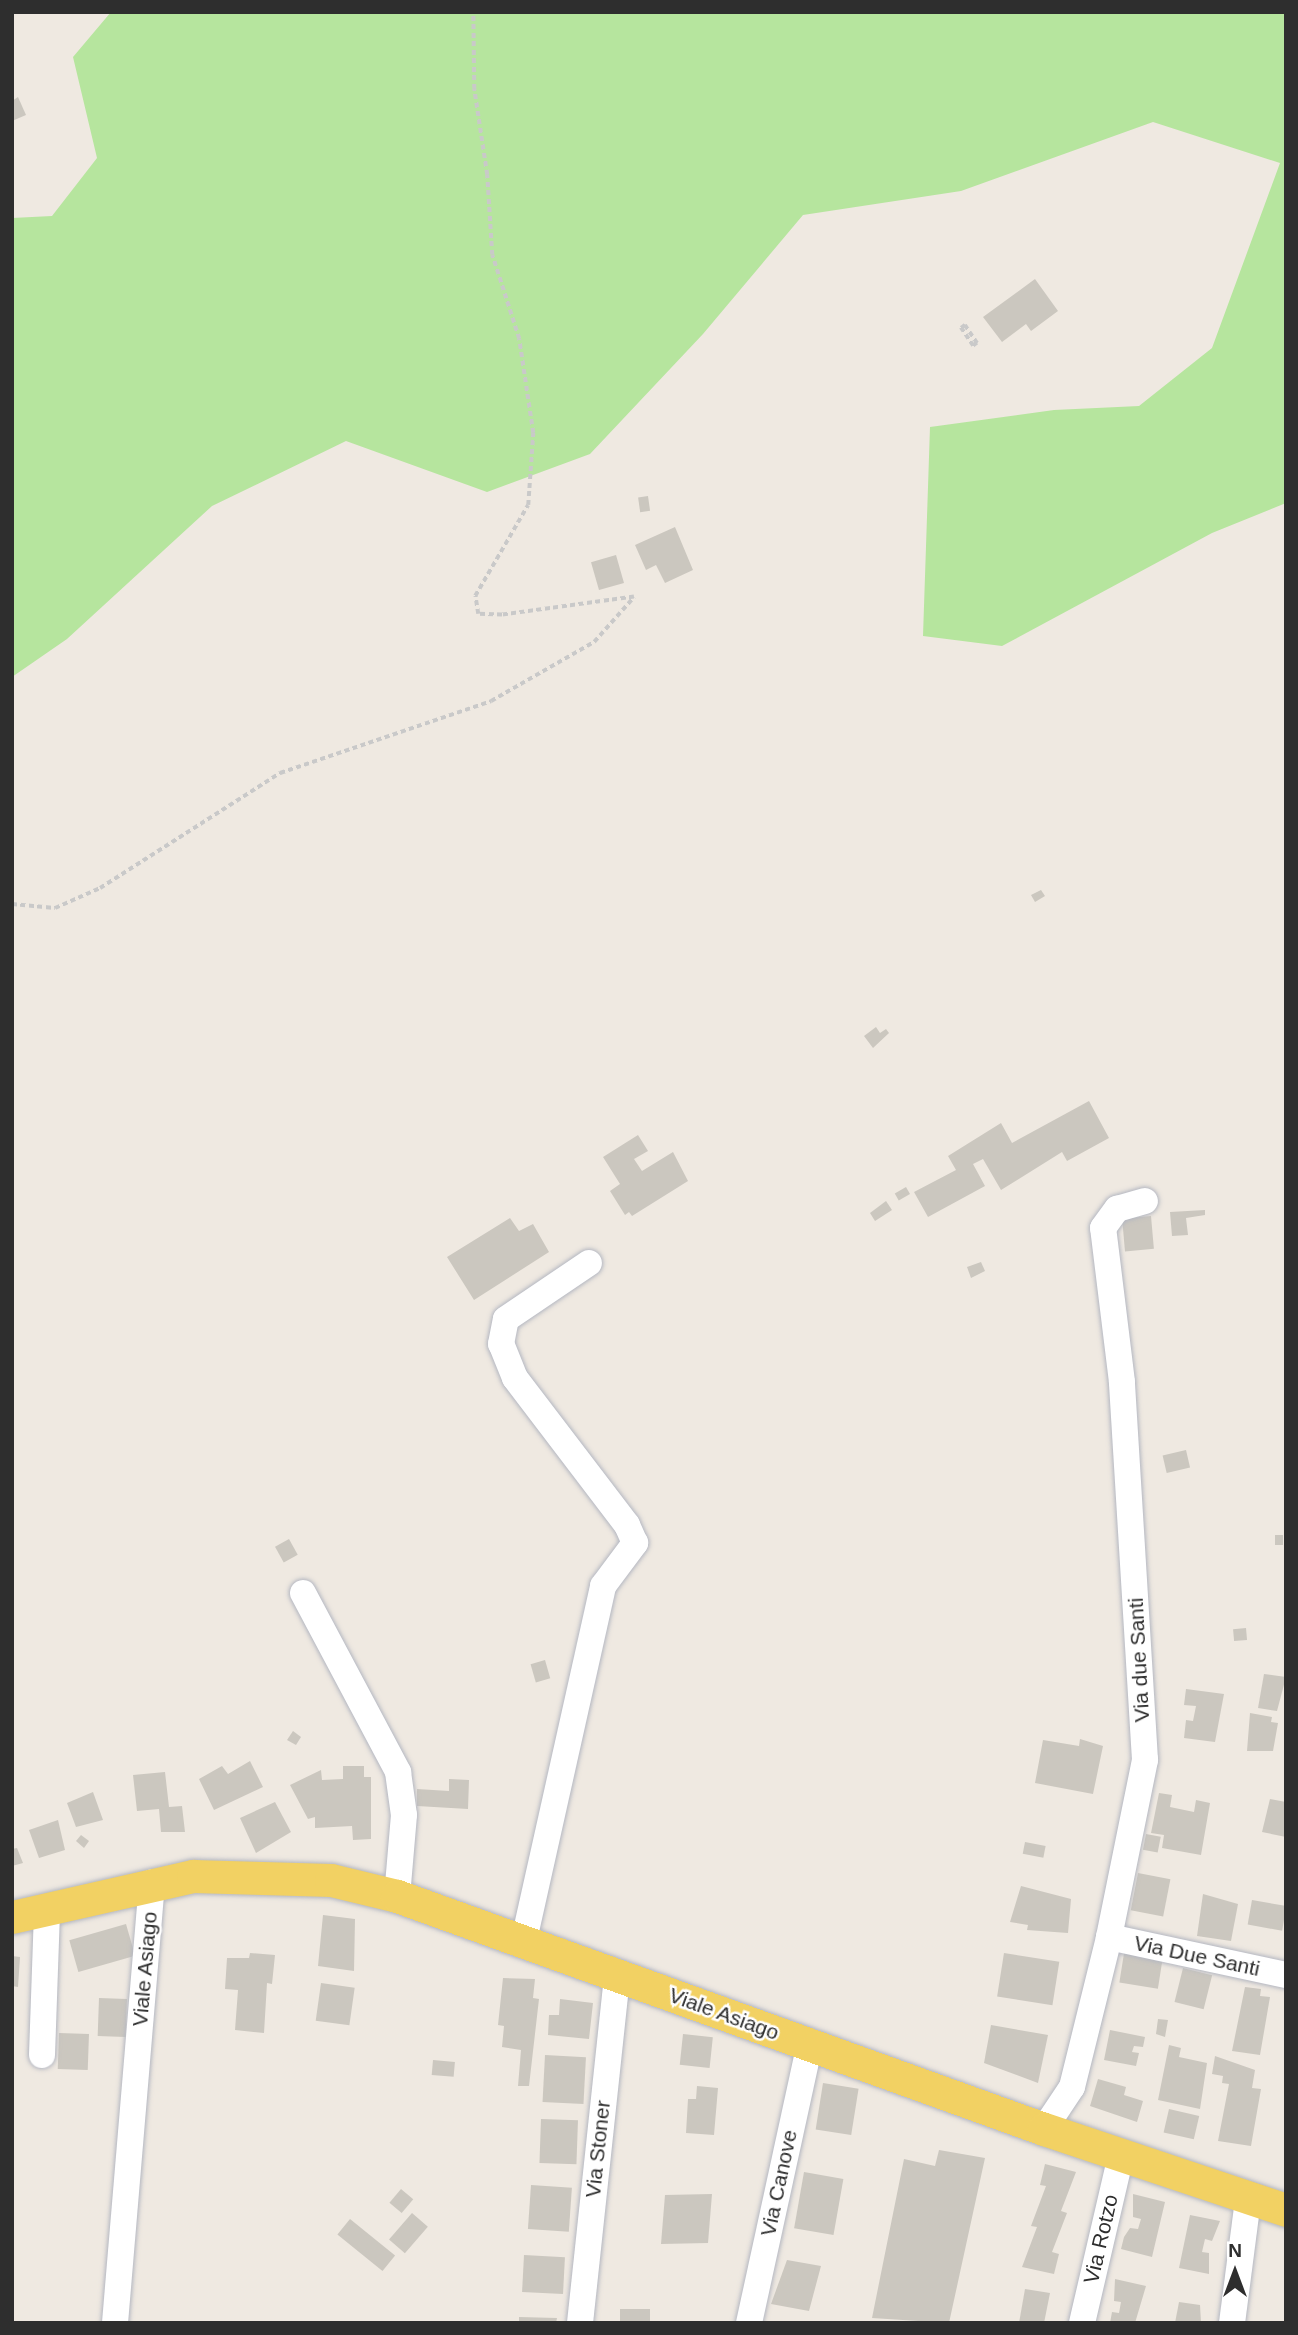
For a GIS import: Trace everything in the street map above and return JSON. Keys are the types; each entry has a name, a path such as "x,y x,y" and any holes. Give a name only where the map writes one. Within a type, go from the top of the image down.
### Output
{"main road":[{"name":"Viale Asiago","path":"12,1917 152,1883 193,1876 262,1875 331,1880 397,1896 1044,2129 1286,2210"}],"street":[{"name":"Via due Santi","path":"1044,2129 1072,2087 1109,1937 1145,1760 1122,1382 1103,1228 1117,1209 1145,1201"},
{"path":"524,1940 603,1586 635,1543 627,1525 515,1378 500,1344 506,1319 589,1263"},
{"path":"303,1594 398,1772 404,1815 397,1896"},
{"name":"Viale Asiago","path":"115,2323 152,1883"},
{"path":"41,2055 47,1909"},
{"name":"Via Due Santi","path":"1109,1937 1286,1975"},
{"name":"Via Stoner","path":"580,2323 617,1975"},
{"name":"Via Canove","path":"749,2323 810,2044"},
{"name":"Via Rotzo","path":"1082,2323 1121,2156"},
{"path":"1232,2323 1248,2199"}],"path":[{"path":"12,904 55,908 124,874 280,773 491,701 594,642 634,597 502,615 478,614 475,596 528,505 533,433 519,339 492,255 487,176 474,89 473,12"},
{"path":"965,326 977,343 973,346 961,328 965,326"}],"green space":[{"path":"111,12 1286,12 1286,503 1212,533 1002,646 923,636 930,427 1054,410 1139,406 1212,348 1280,163 1153,122 961,191 803,215 703,334 590,454 487,492 346,441 212,506 67,639 12,677 12,218 52,216 97,158 73,57"}],"building":[{"path":"18,97 26,115 12,121 12,101"},
{"path":"1035,279 1058,311 1031,331 1026,324 1002,342 983,317"},
{"path":"648,496 650,511 640,512 638,497"},
{"path":"675,527 693,570 665,583 656,565 646,570 635,545"},
{"path":"616,555 624,583 599,590 591,562"},
{"path":"1041,890 1045,896 1035,902 1031,895"},
{"path":"876,1027 880,1033 886,1029 889,1033 873,1048 864,1036"},
{"path":"1089,1101 1109,1138 1067,1161 1062,1152 1001,1190 983,1159 973,1164 985,1186 928,1217 914,1192 956,1170 948,1156 1001,1123 1012,1143"},
{"path":"638,1135 648,1151 634,1159 642,1171 673,1152 688,1181 632,1216 629,1212 625,1215 610,1191 620,1184 603,1157"},
{"path":"906,1187 910,1194 899,1200 895,1194"},
{"path":"886,1201 892,1210 875,1221 870,1213"},
{"path":"1205,1210 1205,1215 1186,1218 1188,1235 1172,1236 1170,1212"},
{"path":"1151,1216 1154,1249 1125,1251 1122,1219"},
{"path":"510,1218 519,1231 533,1224 549,1252 474,1300 447,1257"},
{"path":"981,1262 985,1271 971,1278 967,1267"},
{"path":"1186,1450 1190,1468 1167,1473 1163,1455"},
{"path":"1275,1535 1283,1535 1283,1545 1275,1545"},
{"path":"289,1539 298,1555 284,1563 275,1547"},
{"path":"1246,1628 1247,1640 1234,1641 1233,1629"},
{"path":"545,1660 550,1678 536,1682 531,1664"},
{"path":"1264,1674 1286,1677 1277,1711 1258,1708"},
{"path":"1186,1689 1224,1694 1215,1742 1184,1738 1186,1720 1193,1721 1196,1706 1184,1705"},
{"path":"1250,1713 1272,1717 1271,1722 1278,1723 1273,1751 1247,1751"},
{"path":"293,1731 301,1737 296,1745 287,1740"},
{"path":"1080,1739 1103,1746 1093,1794 1035,1783 1043,1740 1079,1746"},
{"path":"250,1761 263,1787 214,1810 199,1779 222,1766 228,1774"},
{"path":"343,1766 364,1766 364,1777 371,1777 371,1839 353,1840 352,1826 315,1828 315,1817 308,1819 290,1785 321,1770 322,1780 343,1779"},
{"path":"165,1772 169,1807 182,1806 185,1832 161,1832 159,1809 137,1811 133,1775"},
{"path":"449,1779 469,1780 468,1809 417,1806 417,1789 449,1791"},
{"path":"93,1792 103,1820 76,1827 67,1803"},
{"path":"1159,1793 1172,1795 1170,1807 1194,1812 1196,1800 1210,1803 1201,1855 1162,1848 1164,1835 1151,1833"},
{"path":"1270,1799 1286,1802 1286,1837 1262,1832"},
{"path":"275,1802 291,1832 256,1853 240,1818"},
{"path":"58,1820 65,1850 39,1858 29,1830"},
{"path":"1146,1834 1161,1837 1158,1853 1143,1850"},
{"path":"81,1835 89,1841 84,1848 76,1841"},
{"path":"1025,1842 1046,1846 1043,1858 1023,1854"},
{"path":"17,1848 23,1863 12,1866 12,1849"},
{"path":"1138,1873 1170,1879 1163,1917 1131,1910"},
{"path":"1021,1886 1071,1899 1068,1933 1027,1930 1028,1925 1010,1922"},
{"path":"1203,1894 1238,1904 1231,1941 1197,1936"},
{"path":"1252,1900 1286,1906 1282,1931 1248,1925"},
{"path":"323,1915 355,1919 354,1971 318,1966"},
{"path":"126,1924 135,1956 78,1972 69,1940"},
{"path":"1125,1947 1164,1953 1158,1989 1119,1983"},
{"path":"250,1953 275,1955 272,1984 267,1983 264,2033 235,2030 238,1990 225,1989 227,1958 249,1958"},
{"path":"1004,1953 1059,1962 1052,2005 997,1996"},
{"path":"12,1956 20,1957 18,1987 12,1986"},
{"path":"1183,1968 1212,1975 1204,2009 1175,2002"},
{"path":"503,1978 535,1979 533,1998 539,1999 529,2086 518,2086 521,2050 502,2047 504,2026 498,2025"},
{"path":"321,1983 355,1988 349,2025 316,2021"},
{"path":"1245,1987 1261,1989 1260,1996 1270,1997 1260,2055 1232,2051"},
{"path":"99,1998 127,1999 126,2037 98,2036"},
{"path":"560,1999 593,2003 589,2039 548,2035 549,2015 559,2015"},
{"path":"1158,2019 1168,2020 1165,2037 1156,2034"},
{"path":"991,2025 1048,2035 1038,2083 984,2063"},
{"path":"1110,2030 1145,2037 1143,2047 1134,2046 1132,2052 1139,2053 1136,2066 1104,2060"},
{"path":"59,2033 89,2034 88,2070 58,2069"},
{"path":"683,2034 713,2037 710,2068 680,2065"},
{"path":"1169,2045 1181,2048 1179,2057 1207,2063 1200,2109 1158,2100"},
{"path":"545,2055 586,2057 583,2104 543,2102"},
{"path":"1215,2056 1255,2070 1252,2088 1261,2089 1251,2146 1218,2141 1229,2084 1222,2083 1223,2076 1212,2074"},
{"path":"433,2060 455,2062 454,2077 432,2075"},
{"path":"1098,2079 1126,2087 1124,2095 1143,2101 1137,2122 1090,2106"},
{"path":"823,2083 859,2089 851,2135 816,2129"},
{"path":"697,2086 718,2088 714,2135 686,2133 688,2099 696,2099"},
{"path":"1169,2109 1199,2116 1194,2139 1164,2132"},
{"path":"541,2119 578,2120 576,2164 539,2163"},
{"path":"939,2150 985,2158 949,2323 872,2318 904,2159 935,2166"},
{"path":"1045,2164 1076,2172 1061,2211 1067,2213 1052,2252 1059,2254 1054,2274 1022,2267 1037,2227 1031,2226 1046,2186 1040,2185"},
{"path":"804,2172 843,2179 833,2235 794,2228"},
{"path":"531,2185 572,2188 569,2232 528,2229"},
{"path":"401,2189 413,2199 402,2213 389,2203"},
{"path":"712,2194 708,2243 661,2244 665,2195"},
{"path":"1133,2194 1165,2202 1152,2257 1121,2249 1130,2228 1138,2229 1141,2219 1133,2217"},
{"path":"412,2213 428,2227 405,2253 389,2239"},
{"path":"1190,2215 1220,2221 1212,2241 1205,2239 1202,2252 1209,2253 1209,2274 1179,2268"},
{"path":"350,2219 395,2256 382,2271 337,2235"},
{"path":"524,2255 565,2257 563,2294 522,2292"},
{"path":"787,2260 821,2266 809,2311 771,2304"},
{"path":"1115,2279 1146,2286 1135,2323 1110,2323 1112,2312 1119,2313 1121,2302 1114,2301"},
{"path":"1025,2289 1050,2293 1044,2323 1019,2323"},
{"path":"1179,2302 1200,2305 1201,2323 1175,2323"},
{"path":"620,2309 650,2309 650,2323 620,2323"},
{"path":"519,2317 557,2318 556,2323 519,2323"}]}
